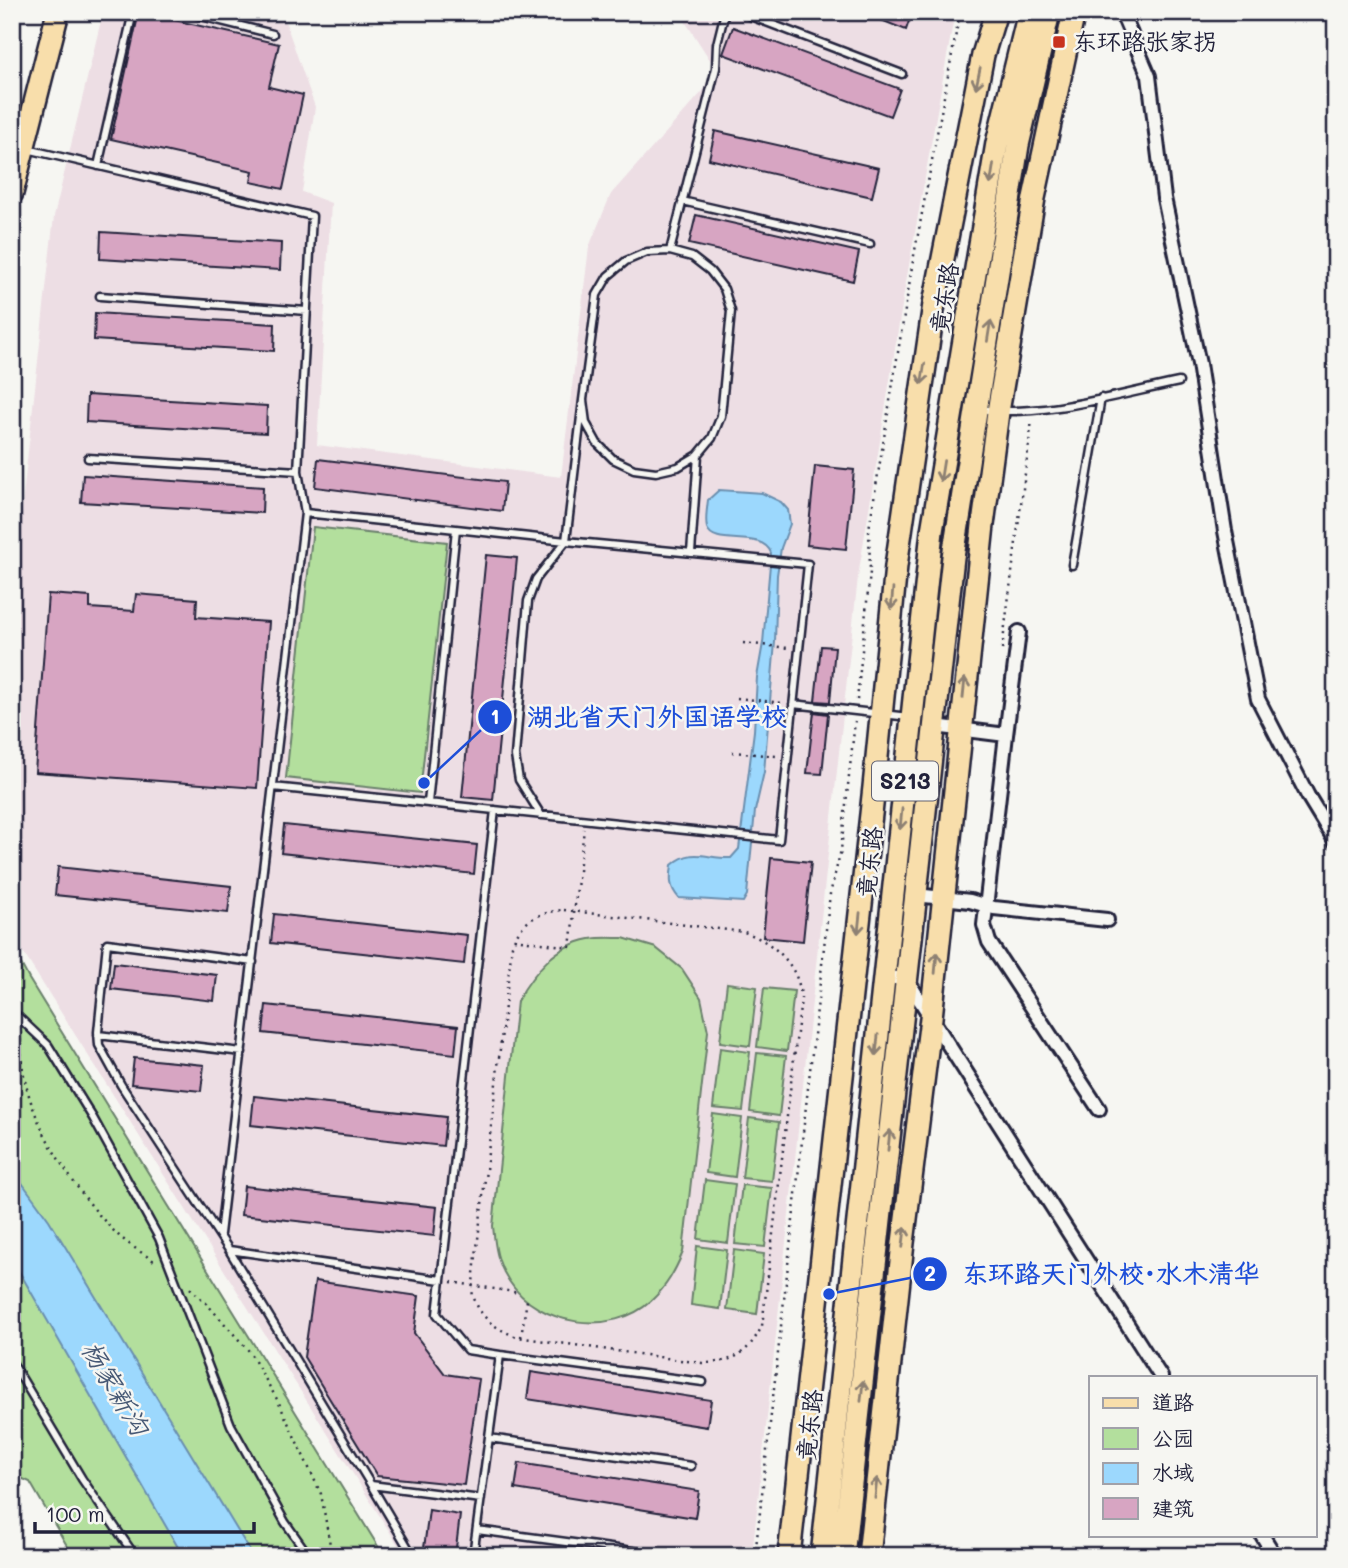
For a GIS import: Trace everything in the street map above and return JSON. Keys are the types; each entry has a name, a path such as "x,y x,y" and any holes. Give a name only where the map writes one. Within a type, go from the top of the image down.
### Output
{"main road":[{"path":"12,192 58,12"},
{"path":"789,1556 895,566 934,304 980,68 996,12"},
{"name":"竟东路","path":"822,1556 937,505 997,143 1029,12"},
{"name":"竟东路","path":"843,1556 953,557 1018,145 1049,12"},
{"path":"869,1556 931,1018 983,525 998,412 1034,198 1074,12"}],"street":[{"path":"1119,12 1149,76 1164,198 1199,364 1225,531 1258,699 1308,796 1336,842"},
{"path":"1019,632 984,926 989,942 1099,1110"},
{"path":"935,726 1006,735"},
{"path":"916,895 1107,920"},
{"path":"884,976 907,980 1160,1376"},
{"path":"1263,1536 1275,1556"}],"lane":[{"path":"98,166 133,12"},
{"path":"185,12 273,34"},
{"path":"670,251 716,68 717,44 726,12"},
{"path":"740,12 902,74"},
{"path":"22,148 312,216 298,471 305,513 220,1234"},
{"path":"682,201 870,244"},
{"path":"541,815 519,780 515,756 527,614 531,590 566,541 583,400 597,295 608,276 626,261 647,252 670,251 692,257 710,271 724,289 731,311 721,416 712,438 698,455 678,467 656,472 634,469 613,459 597,443 586,423 583,400"},
{"path":"100,296 307,311"},
{"path":"976,409 998,412 1047,408 1179,382"},
{"path":"1072,565 1101,398"},
{"path":"691,553 698,455"},
{"path":"88,458 298,471"},
{"path":"273,787 779,840 808,564 305,513"},
{"path":"428,803 456,529"},
{"path":"793,704 912,717"},
{"path":"495,810 437,1314 467,1350 703,1382"},
{"path":"253,962 107,943 99,1045 121,1085 220,1234 413,1556"},
{"path":"12,1011 48,1045 93,1118 159,1238 231,1425 285,1522 309,1556"},
{"path":"98,1035 242,1052"},
{"path":"229,1250 441,1280"},
{"path":"473,1556 500,1355"},
{"path":"12,1362 82,1479 135,1556"},
{"path":"489,1438 691,1466"},
{"path":"371,1485 481,1499"},
{"path":"477,1530 670,1556"}],"path":[{"path":"755,1556 825,933 832,882 845,822 870,572 869,529 913,261 960,12"},
{"path":"743,643 799,649"},
{"path":"737,698 793,704"},
{"path":"732,752 788,757"},
{"path":"514,939 570,947 585,820"},
{"path":"549,912 574,912 744,932 759,937 775,948 796,975 801,999 765,1311 755,1340 733,1359 720,1363 702,1363 522,1337 493,1326 474,1301 473,1285 514,939 517,932 537,915 549,912"},
{"path":"441,1280 520,1293"},
{"path":"522,1337 527,1300"}],"shaded area":[{"path":"103,12 282,12 315,107 302,192 331,203 317,445 561,477 589,247 611,194 703,91 714,66 679,12 955,12 904,293 858,577 752,1556 405,1556 12,935 12,632 20,524 54,216"}],"green space":[{"path":"313,527 447,542 420,793 286,778"},
{"path":"623,938 656,948 682,969 701,998 708,1031 683,1252 662,1290 635,1312 597,1322 576,1321 556,1317 522,1296 505,1274 496,1248 493,1226 517,1001 538,970 566,947 590,939"},
{"path":"12,947 29,979 384,1556 73,1556 30,1482 12,1474"},
{"path":"727,983 757,987 750,1046 720,1042"},
{"path":"764,988 794,991 787,1051 757,1047"},
{"path":"720,1048 750,1052 743,1111 713,1108"},
{"path":"757,1053 786,1056 779,1116 750,1112"},
{"path":"713,1114 742,1118 735,1177 706,1173"},
{"path":"749,1118 779,1122 772,1181 742,1178"},
{"path":"705,1180 735,1184 728,1243 698,1239"},
{"path":"742,1185 772,1188 765,1247 735,1244"},
{"path":"697,1246 727,1250 720,1309 691,1305"},
{"path":"734,1250 764,1254 757,1314 727,1310"}],"water":[{"path":"719,490 762,493 781,502 788,510 790,524 781,548 777,575 775,642 764,772 755,811 747,895 743,902 679,898 673,890 671,879 672,865 686,856 731,858 739,849 754,731 757,677 763,643 771,553 766,546 758,542 711,534 706,525 708,500"},
{"name":"杨家新沟","path":"12,1169 49,1220 253,1556 183,1556 12,1259"}],"building":[{"path":"139,12 279,44 269,87 303,95 283,189 251,182 253,171 111,139"},
{"path":"861,12 912,12 906,30"},
{"path":"733,27 900,89 890,116 723,54"},
{"path":"715,131 879,168 872,197 709,159"},
{"path":"696,215 859,252 853,281 689,244"},
{"path":"101,232 281,243 280,270 100,259"},
{"path":"95,313 275,324 274,351 94,340"},
{"path":"87,395 267,406 266,433 86,422"},
{"path":"318,459 505,482 502,511 315,487"},
{"path":"815,466 854,470 846,549 807,545"},
{"path":"83,475 263,487 262,513 81,502"},
{"path":"486,555 517,558 493,800 462,797"},
{"path":"48,594 90,597 90,608 134,611 136,594 197,599 196,617 269,622 257,788 35,772"},
{"path":"821,646 835,647 830,702 815,701"},
{"path":"814,712 828,714 822,774 807,773"},
{"path":"284,825 477,845 474,874 281,853"},
{"path":"771,858 811,862 803,941 763,937"},
{"path":"58,867 231,886 228,913 55,895"},
{"path":"274,914 467,935 464,964 271,943"},
{"path":"114,963 217,975 214,1001 111,989"},
{"path":"266,1005 458,1026 455,1054 263,1033"},
{"path":"134,1058 204,1065 201,1091 131,1084"},
{"path":"254,1096 446,1117 443,1146 251,1125"},
{"path":"244,1186 437,1207 434,1236 241,1215"},
{"path":"315,1281 419,1296 414,1333 445,1374 479,1379 464,1485 377,1476 304,1357"},
{"path":"531,1372 711,1400 707,1427 527,1399"},
{"path":"519,1463 699,1491 695,1518 515,1489"},
{"path":"429,1510 460,1515 455,1556 423,1556"}],"place":[{"name":"东环路张家拐","path":"1059,42"},
{"name":"湖北省天门外国语学校","path":"424,783"},
{"name":"东环路天门外校·水木清华","path":"829,1294"}]}
